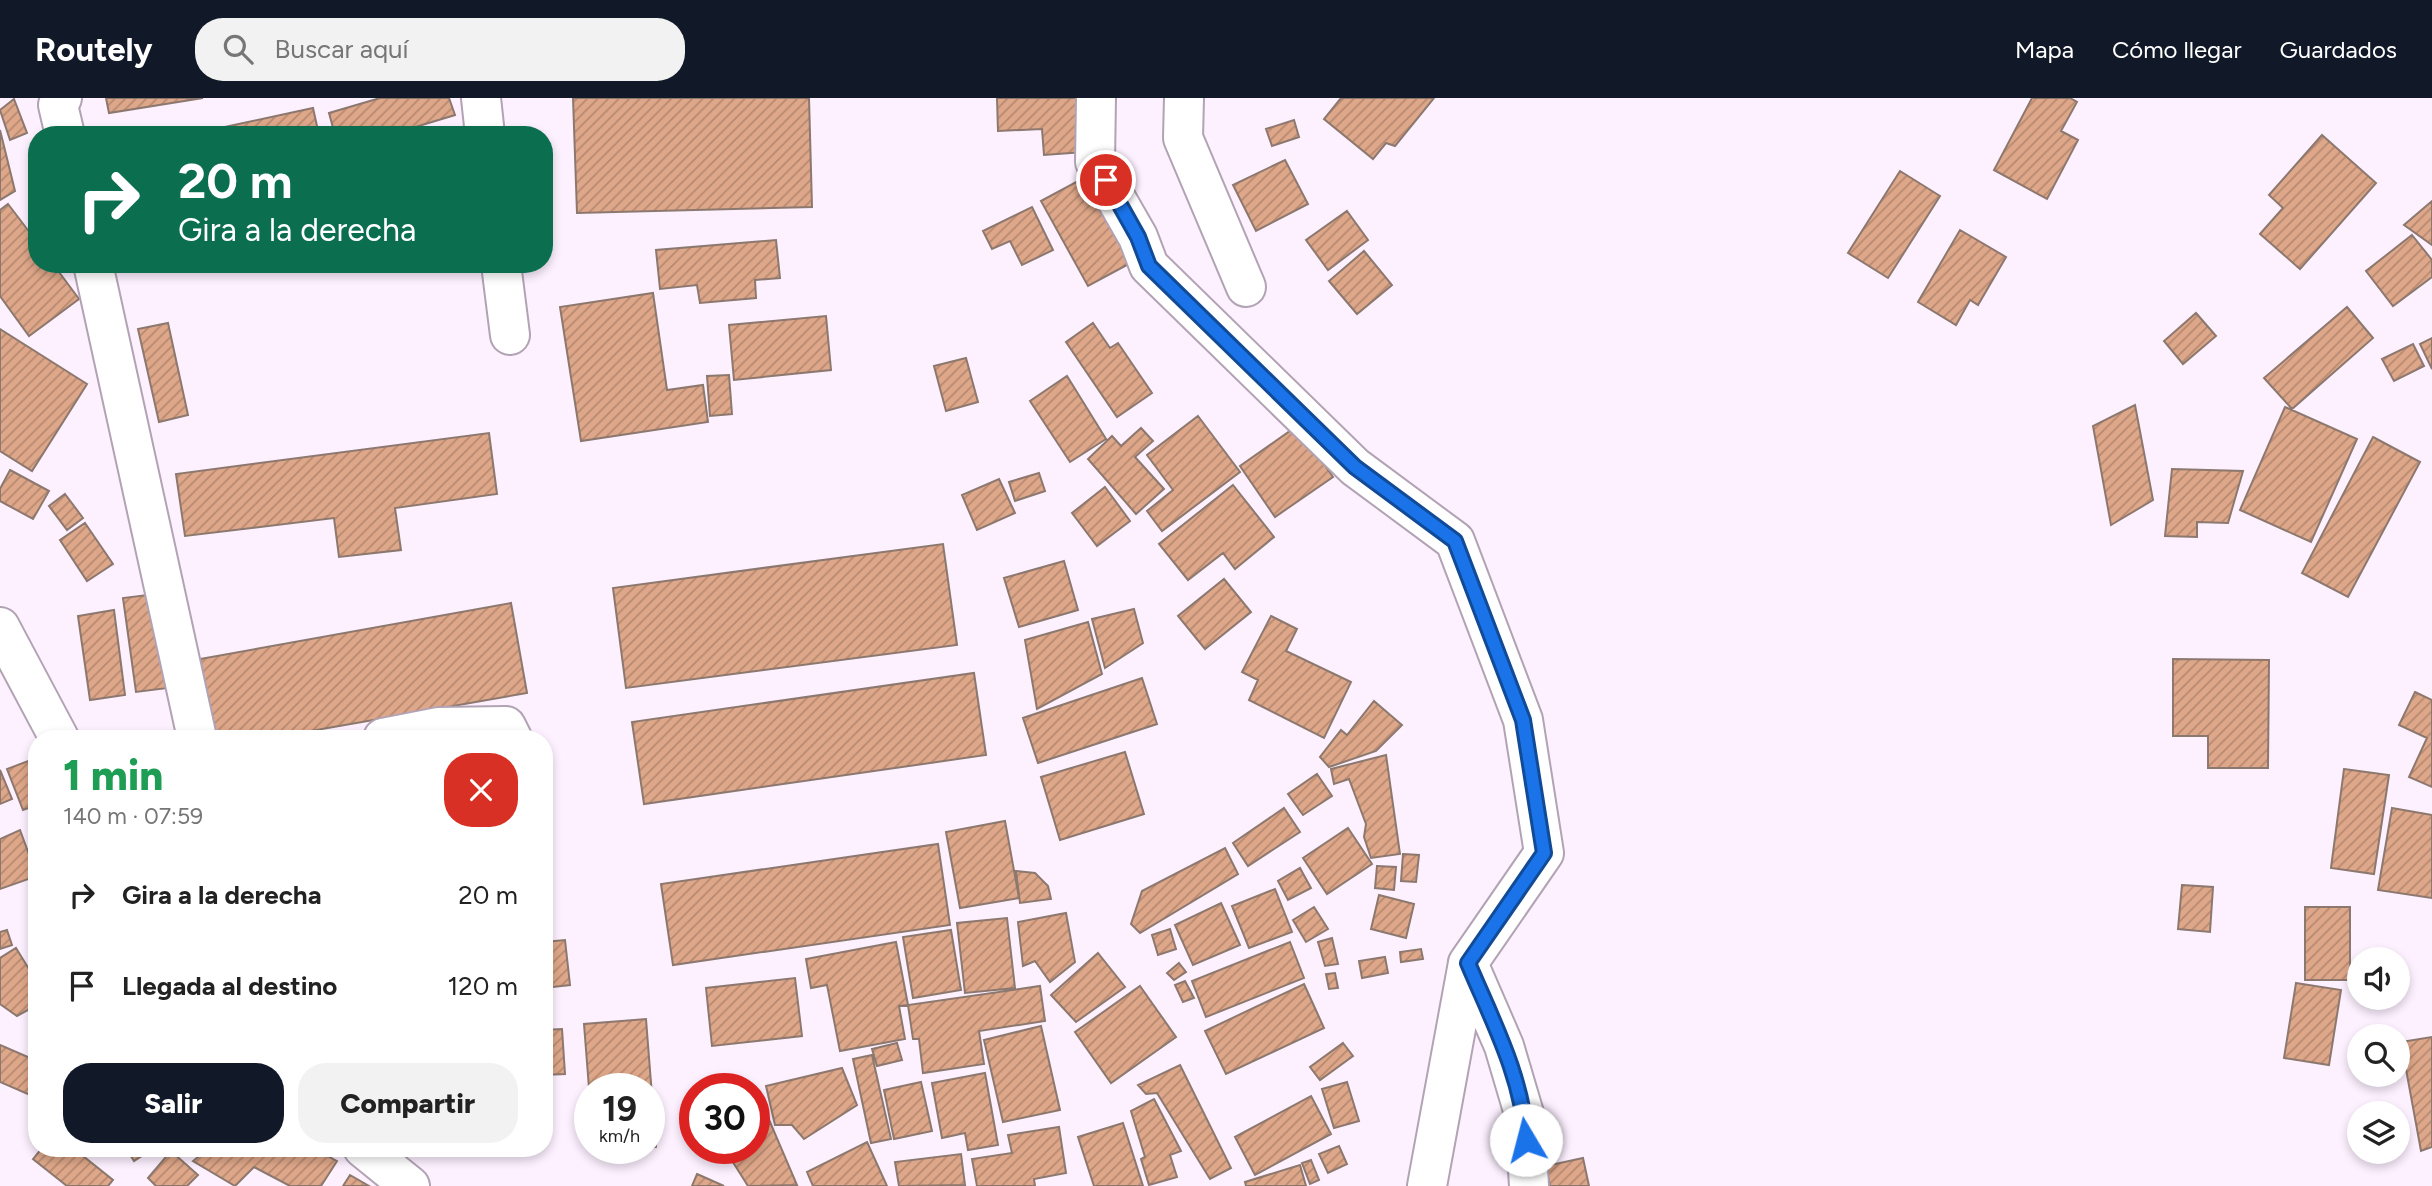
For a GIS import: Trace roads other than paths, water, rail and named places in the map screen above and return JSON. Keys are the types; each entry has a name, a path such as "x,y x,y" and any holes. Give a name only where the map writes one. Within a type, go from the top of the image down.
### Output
{"street":[{"path":"62,98 58,105 63,126"},
{"path":"481,98 484,126"},
{"path":"1096,98 1095,162 1138,237 1149,266 1355,467 1455,541 1523,720 1544,853 1468,963 1427,1186"},
{"path":"1184,98 1183,138 1246,287"},
{"path":"95,273 195,730"},
{"path":"502,273 510,335"},
{"path":"0,627 55,730"},
{"path":"424,730 439,727 506,726 508,730"},
{"path":"1468,963 1504,1046 1525,1117 1529,1186"},
{"path":"374,1157 410,1186"}]}
